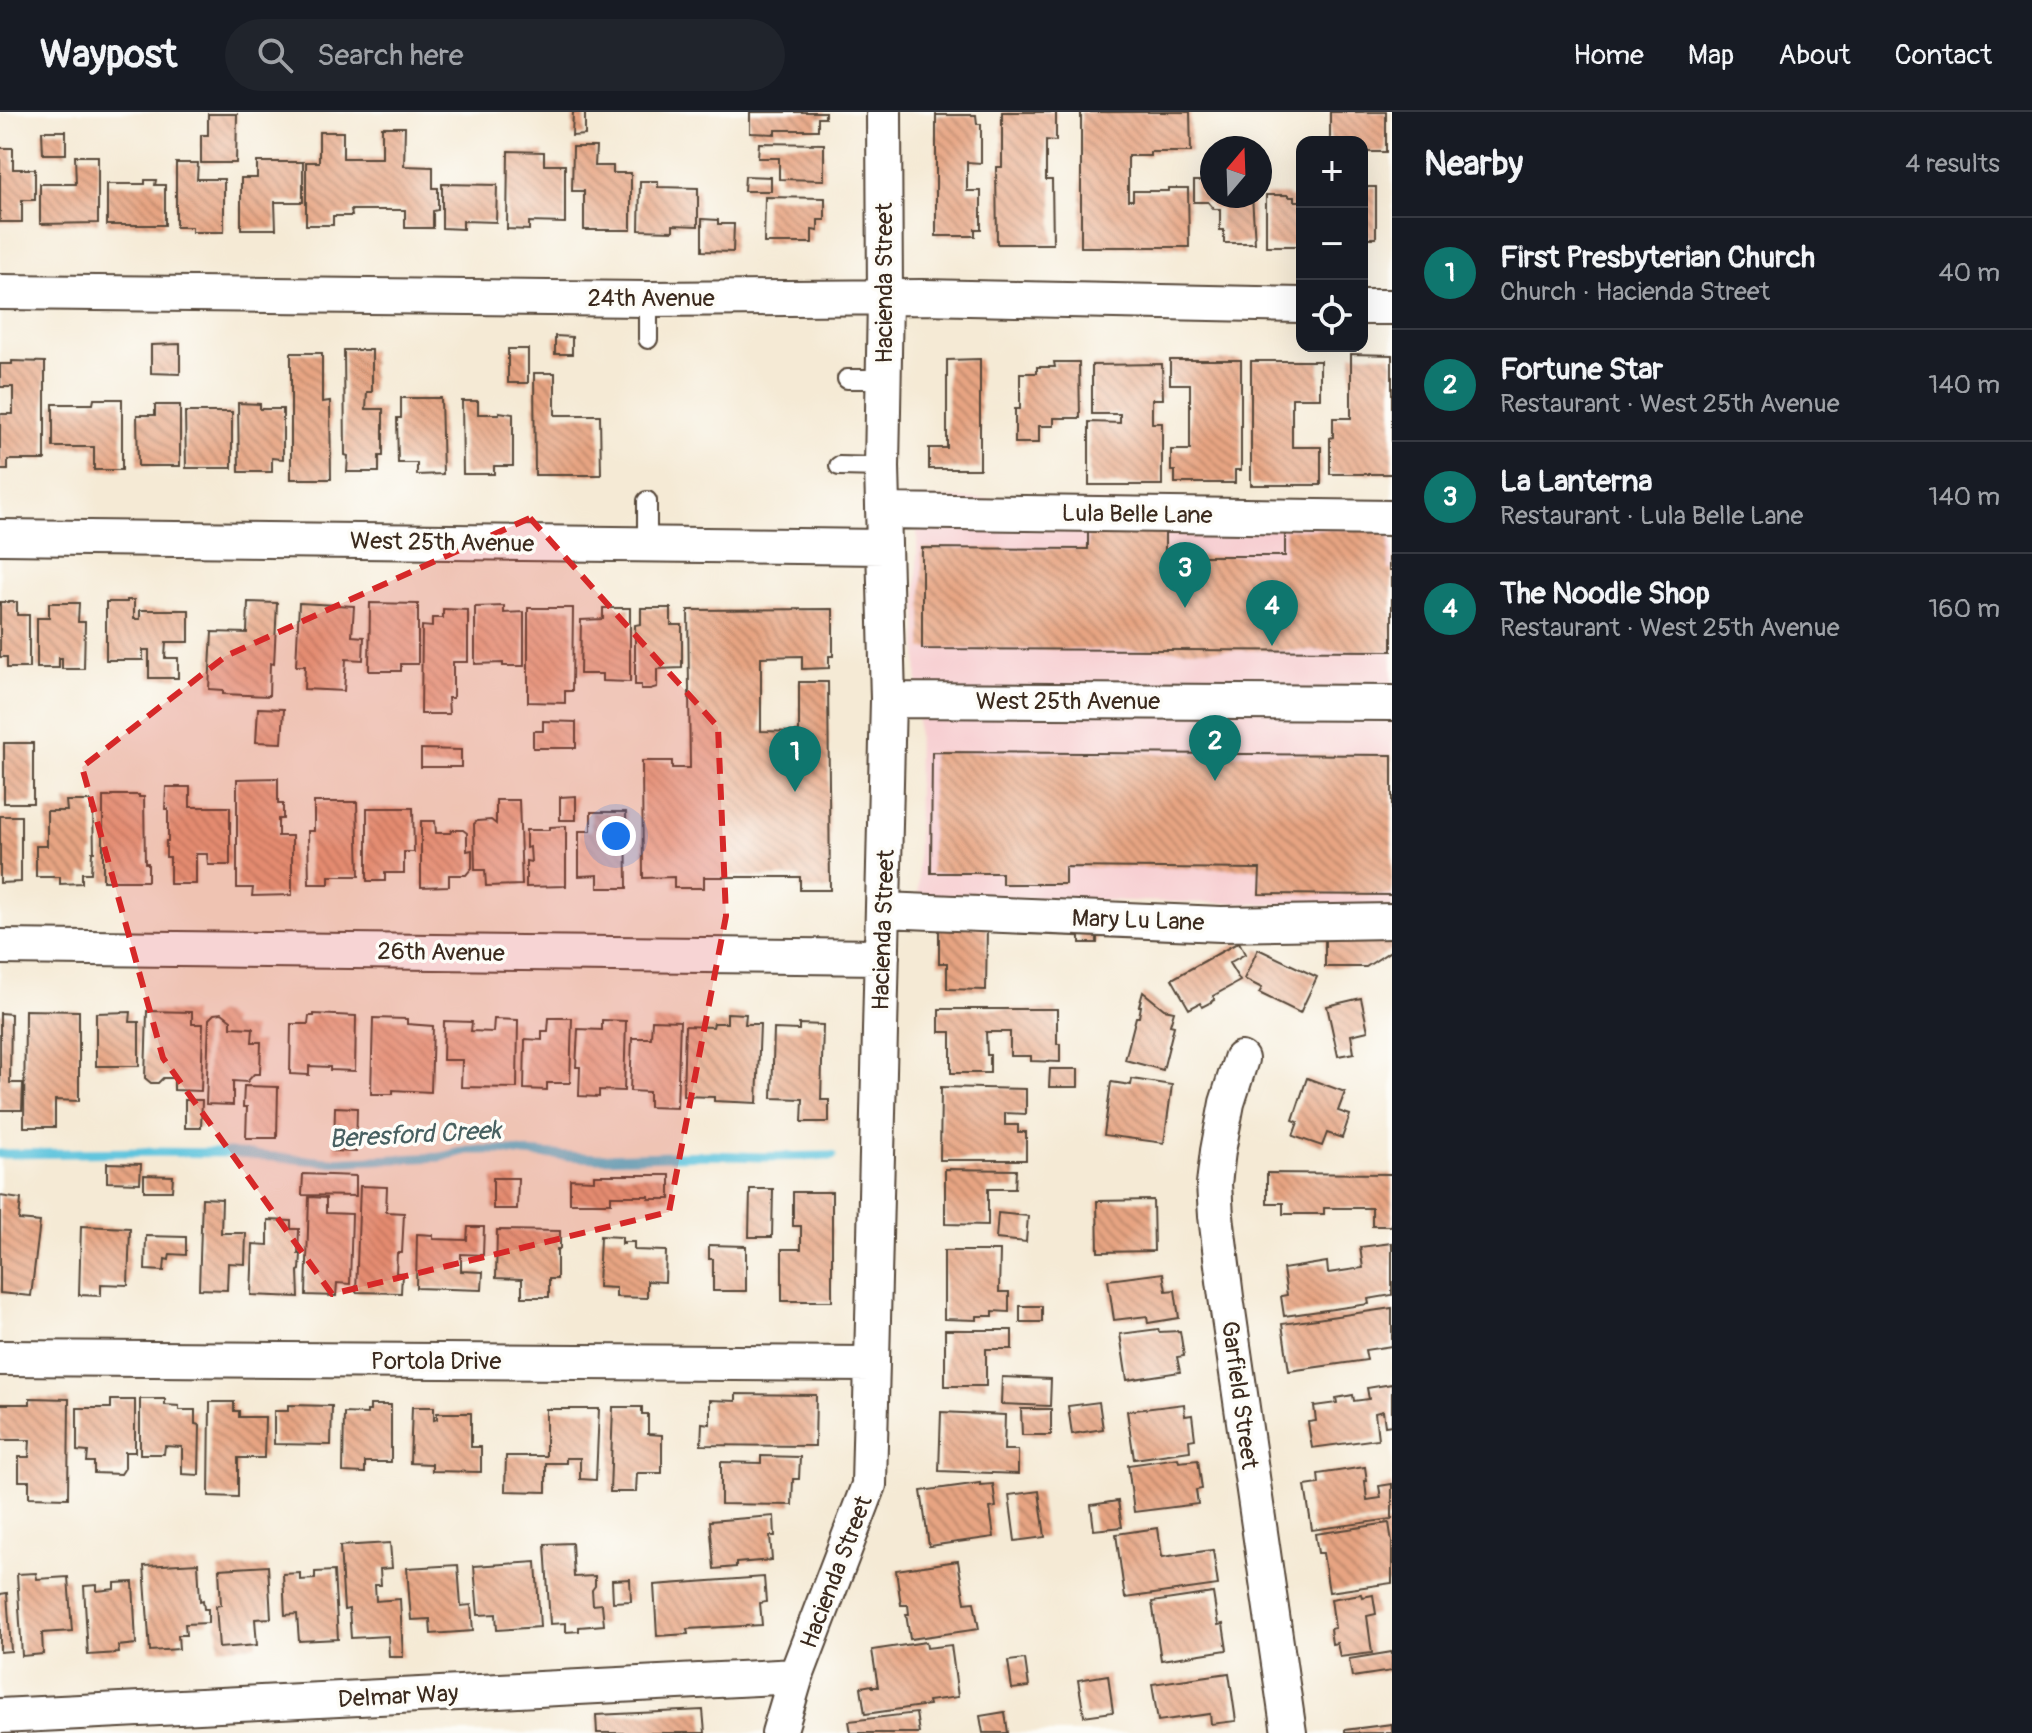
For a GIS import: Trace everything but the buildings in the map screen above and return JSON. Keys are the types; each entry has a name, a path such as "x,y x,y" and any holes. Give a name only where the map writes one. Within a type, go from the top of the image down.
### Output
{"street":[{"name":"Hacienda Street","path":"779,1733 796,1676 869,1485 888,700 882,467 884,112"},
{"name":"24th Avenue","path":"0,292 648,299 885,298 1296,305"},
{"path":"1368,307 1392,307"},
{"name":"Lula Belle Lane","path":"883,511 1392,518"},
{"name":"West 25th Avenue","path":"0,537 884,547"},
{"name":"West 25th Avenue","path":"888,700 1392,703"},
{"name":"Mary Lu Lane","path":"884,910 1221,924 1392,921"},
{"name":"26th Avenue","path":"0,947 882,957"},
{"name":"Garfield Street","path":"1241,1059 1227,1103 1218,1151 1214,1184 1216,1216 1289,1733"},
{"name":"Portola Drive","path":"0,1358 872,1364"},
{"name":"Delmar Way","path":"0,1716 796,1676"}],"lane":[{"path":"648,299 648,339"},
{"path":"847,379 883,379"},
{"path":"839,466 882,467"},
{"path":"647,501 647,545"}],"highlighted area":[{"path":"530,518 718,727 726,916 669,1212 332,1294 163,1058 82,767 226,656"}],"shaded area":[{"path":"917,498 1392,508 1392,907 918,896"}],"waterway":[{"name":"Beresford Creek","path":"0,1154 230,1153 329,1162 441,1157 468,1150 597,1158 832,1156"}],"place":[{"name":"La Lanterna","path":"1185,608"},
{"name":"The Noodle Shop","path":"1272,646"},
{"name":"Fortune Star","path":"1215,781"},
{"name":"First Presbyterian Church","path":"795,792"}]}
